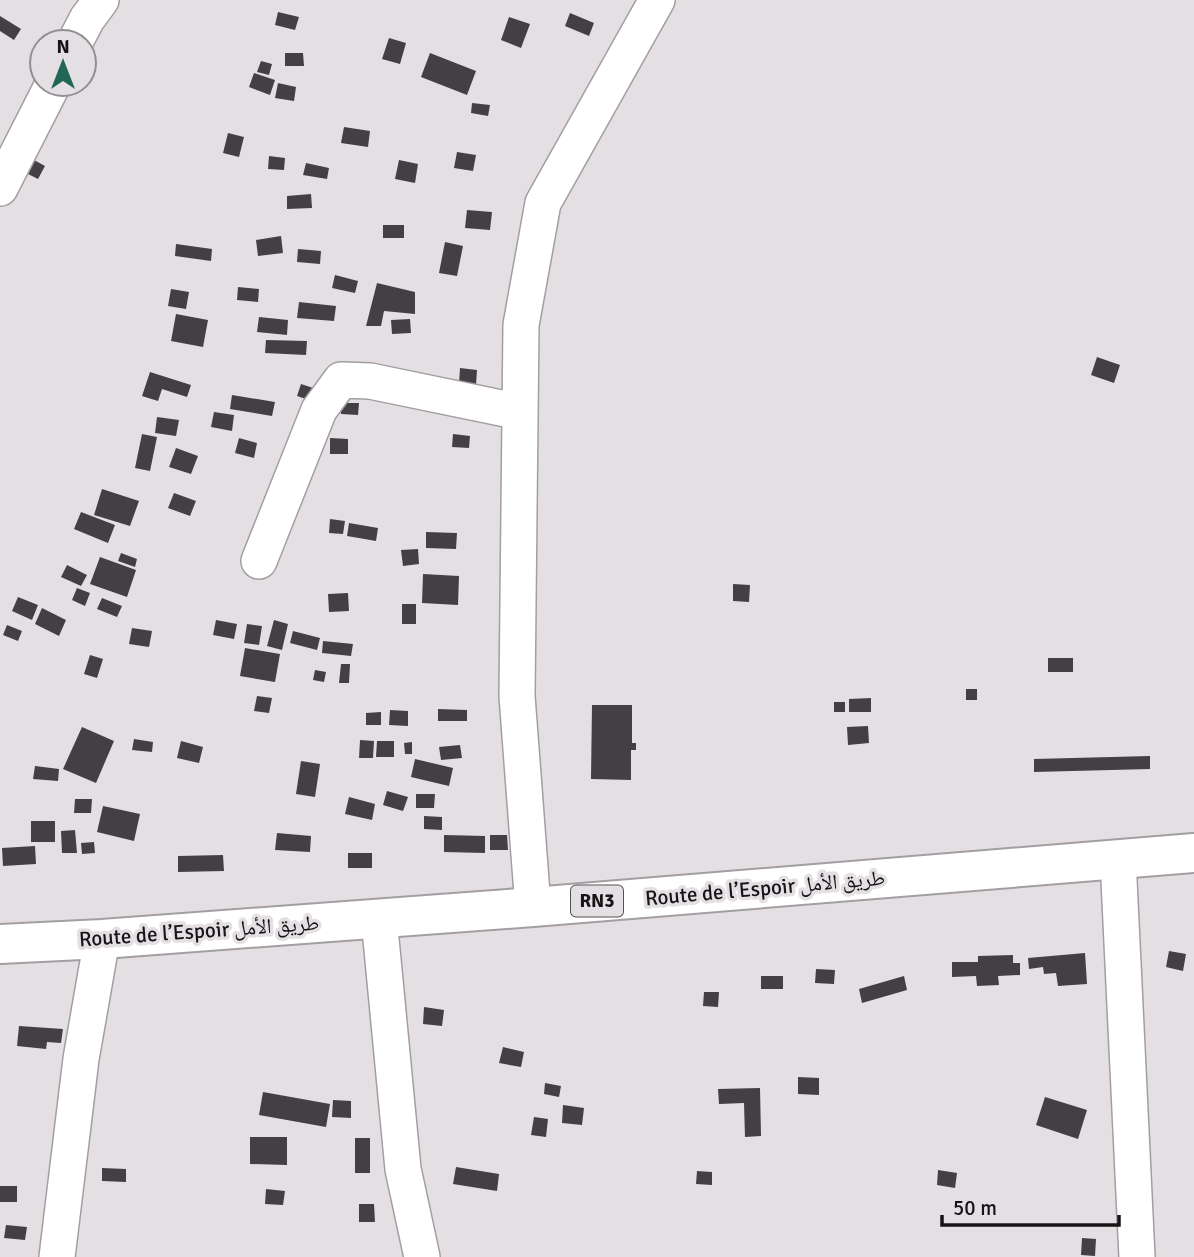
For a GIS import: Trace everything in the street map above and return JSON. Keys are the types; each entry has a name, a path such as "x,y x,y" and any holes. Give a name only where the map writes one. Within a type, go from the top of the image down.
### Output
{"highway":[{"name":"Route de l’Espoir طريق الأمل","path":"0,944 533,907 1194,853"}],"street":[{"path":"82,28 100,0"},
{"path":"533,907 517,696 521,325 543,203 657,0"},
{"path":"0,188 46,98"},
{"path":"259,561 319,410 341,380 370,381 520,412"},
{"path":"1118,859 1137,1257"},
{"path":"379,918 404,1169 422,1257"},
{"path":"57,1257 81,1059 102,939"}],"building":[{"path":"278,12 299,17 295,30 275,25"},
{"path":"570,13 594,23 589,36 565,26"},
{"path":"0,16 21,29 14,40 0,31"},
{"path":"509,17 530,24 521,48 501,40"},
{"path":"389,38 406,43 400,64 382,59"},
{"path":"285,53 303,53 304,66 285,66"},
{"path":"430,53 476,71 467,95 421,77"},
{"path":"261,61 272,64 269,75 257,72"},
{"path":"254,73 275,80 270,95 249,87"},
{"path":"278,83 296,87 294,101 275,98"},
{"path":"472,103 490,105 488,116 471,113"},
{"path":"344,127 370,131 368,147 341,143"},
{"path":"228,133 244,137 239,157 223,153"},
{"path":"457,152 476,155 473,171 454,168"},
{"path":"23,154 45,166 38,179 16,168"},
{"path":"269,156 285,158 284,170 268,169"},
{"path":"399,160 418,164 415,183 395,179"},
{"path":"306,163 329,168 327,179 303,175"},
{"path":"311,194 312,208 287,209 287,196"},
{"path":"467,210 492,212 490,230 465,228"},
{"path":"383,225 404,225 404,238 383,238"},
{"path":"281,236 283,253 258,256 256,240"},
{"path":"445,242 463,246 457,276 439,273"},
{"path":"176,244 212,249 211,261 175,256"},
{"path":"298,249 321,251 320,264 297,262"},
{"path":"335,275 358,281 355,293 332,288"},
{"path":"377,283 415,292 415,314 384,311 381,326 366,326"},
{"path":"238,287 259,289 258,302 237,300"},
{"path":"171,289 189,292 186,309 168,306"},
{"path":"299,302 336,306 334,321 297,318"},
{"path":"176,314 208,320 203,347 171,341"},
{"path":"259,317 288,320 287,335 257,332"},
{"path":"410,319 411,333 392,334 391,320"},
{"path":"266,340 307,341 306,355 265,353"},
{"path":"1097,357 1120,365 1114,383 1091,375"},
{"path":"460,368 477,370 476,385 459,384"},
{"path":"150,372 191,385 187,397 162,389 158,401 142,396"},
{"path":"301,384 319,390 315,402 297,396"},
{"path":"232,395 275,402 272,416 230,409"},
{"path":"341,403 359,403 358,415 341,414"},
{"path":"214,412 234,415 232,431 211,427"},
{"path":"157,417 179,420 176,436 155,433"},
{"path":"142,434 157,437 150,471 135,468"},
{"path":"453,434 470,436 469,448 452,447"},
{"path":"239,438 257,443 254,458 235,453"},
{"path":"330,438 348,439 348,454 330,454"},
{"path":"176,448 198,456 191,474 169,467"},
{"path":"102,489 139,501 130,526 94,515"},
{"path":"174,493 196,501 190,516 168,508"},
{"path":"81,512 115,525 108,543 74,529"},
{"path":"330,519 345,521 343,534 329,533"},
{"path":"349,523 378,528 376,541 347,536"},
{"path":"426,532 457,533 456,549 426,548"},
{"path":"418,549 419,564 403,566 401,550"},
{"path":"121,553 137,559 135,567 118,561"},
{"path":"100,557 136,570 127,597 90,584"},
{"path":"67,565 87,575 81,586 61,577"},
{"path":"423,574 459,576 458,605 422,603"},
{"path":"733,584 750,585 749,602 733,601"},
{"path":"77,588 90,593 85,606 72,600"},
{"path":"348,593 349,611 329,612 328,594"},
{"path":"18,597 38,605 32,620 12,611"},
{"path":"102,598 122,606 117,617 97,609"},
{"path":"402,604 416,604 416,624 402,624"},
{"path":"42,608 66,620 59,636 35,624"},
{"path":"216,620 237,624 234,639 213,635"},
{"path":"274,620 288,624 282,650 267,646"},
{"path":"247,624 262,626 259,645 244,643"},
{"path":"7,625 22,631 18,641 3,635"},
{"path":"132,628 152,631 149,647 129,644"},
{"path":"293,631 320,638 317,650 290,643"},
{"path":"323,641 353,644 351,656 322,653"},
{"path":"245,648 280,654 275,682 240,676"},
{"path":"90,655 103,659 97,678 84,674"},
{"path":"1048,658 1073,658 1073,672 1048,672"},
{"path":"341,664 350,664 349,683 339,683"},
{"path":"315,670 326,672 324,682 313,680"},
{"path":"966,689 977,689 977,700 966,700"},
{"path":"257,696 272,698 269,713 254,711"},
{"path":"871,698 871,712 849,712 849,699"},
{"path":"834,702 845,702 845,712 834,712"},
{"path":"592,705 632,705 632,743 636,743 636,750 631,750 631,780 591,779"},
{"path":"438,709 467,710 467,721 438,721"},
{"path":"390,710 408,711 408,726 389,725"},
{"path":"381,712 381,725 366,725 366,713"},
{"path":"868,726 869,743 848,745 847,727"},
{"path":"82,727 114,741 96,783 63,769"},
{"path":"134,739 153,742 152,752 132,750"},
{"path":"360,740 374,741 373,758 359,758"},
{"path":"181,741 203,747 199,763 177,758"},
{"path":"377,741 394,741 394,757 376,757"},
{"path":"412,742 412,754 405,754 404,743"},
{"path":"460,745 462,758 441,760 439,747"},
{"path":"1150,756 1150,769 1034,772 1034,759"},
{"path":"415,759 453,768 449,786 411,777"},
{"path":"301,761 320,764 315,797 296,794"},
{"path":"35,766 59,769 58,781 33,779"},
{"path":"387,791 408,797 403,811 383,805"},
{"path":"416,794 435,794 434,808 416,808"},
{"path":"349,797 375,804 372,820 345,814"},
{"path":"75,799 92,799 91,813 74,813"},
{"path":"103,806 140,814 134,841 97,832"},
{"path":"424,816 442,817 442,830 424,829"},
{"path":"31,821 55,821 55,842 31,842"},
{"path":"75,830 77,853 62,853 61,831"},
{"path":"277,833 311,836 310,852 275,850"},
{"path":"444,835 485,836 485,853 444,852"},
{"path":"490,835 507,835 508,850 490,850"},
{"path":"94,842 95,853 82,854 81,843"},
{"path":"35,846 36,864 3,866 2,848"},
{"path":"348,853 372,853 372,868 348,868"},
{"path":"223,855 224,871 178,872 178,856"},
{"path":"1169,951 1186,954 1183,971 1166,967"},
{"path":"1085,953 1087,984 1058,986 1056,973 1044,974 1043,967 1029,969 1028,958"},
{"path":"1013,955 1013,963 1020,963 1020,975 998,976 999,985 977,986 976,976 952,977 952,962 978,962 978,956"},
{"path":"816,969 835,970 834,984 815,983"},
{"path":"761,976 783,976 783,989 761,989"},
{"path":"904,976 907,990 862,1003 859,989"},
{"path":"704,992 719,992 718,1007 703,1006"},
{"path":"424,1007 444,1010 442,1026 423,1024"},
{"path":"19,1026 63,1029 61,1043 47,1042 46,1049 17,1046"},
{"path":"503,1047 524,1052 521,1067 499,1063"},
{"path":"798,1077 819,1078 819,1095 798,1094"},
{"path":"545,1083 561,1086 559,1097 544,1094"},
{"path":"760,1088 761,1136 745,1137 744,1103 719,1104 718,1089"},
{"path":"263,1092 330,1104 326,1127 259,1115"},
{"path":"1045,1097 1087,1110 1078,1139 1036,1125"},
{"path":"333,1100 351,1101 351,1118 332,1117"},
{"path":"563,1105 584,1108 582,1125 562,1123"},
{"path":"534,1117 548,1119 546,1137 531,1135"},
{"path":"250,1137 287,1137 287,1165 250,1164"},
{"path":"355,1138 370,1138 370,1173 355,1173"},
{"path":"456,1167 499,1174 497,1191 453,1184"},
{"path":"102,1168 126,1169 126,1182 102,1181"},
{"path":"938,1170 957,1173 955,1188 937,1185"},
{"path":"697,1171 712,1172 712,1185 696,1184"},
{"path":"0,1186 17,1186 17,1202 0,1202"},
{"path":"266,1189 285,1191 283,1205 265,1204"},
{"path":"359,1204 374,1204 375,1222 359,1222"},
{"path":"6,1225 27,1227 25,1240 4,1238"},
{"path":"1082,1238 1096,1239 1095,1256 1081,1255"}]}
